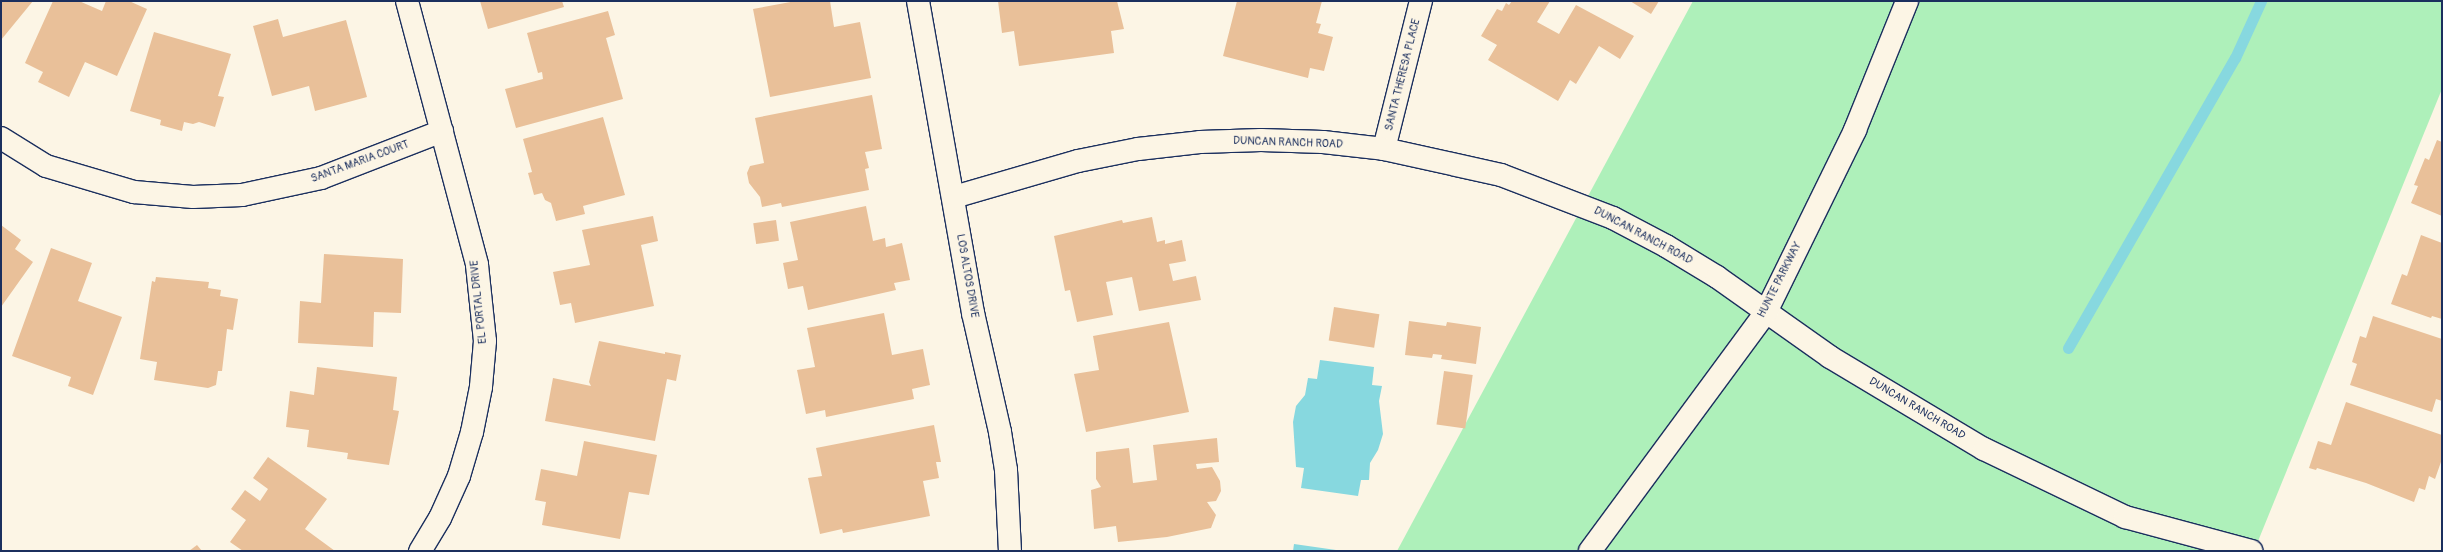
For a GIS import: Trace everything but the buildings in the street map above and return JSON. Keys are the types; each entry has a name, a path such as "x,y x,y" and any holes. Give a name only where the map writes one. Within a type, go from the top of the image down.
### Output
{"street":[{"name":"EL PORTAL DRIVE","path":"407,1 477,266 485,341 478,402 458,476 440,518 420,551"},
{"name":"LOS ALTOS DRIVE","path":"918,1 954,197 973,313 1000,432 1006,470 1010,551"},
{"name":"SANTA THERESA PLACE","path":"1384,149 1421,1"},
{"name":"HUNTE PARKWAY","path":"1590,551 1766,312 1855,130 1907,1"},
{"name":"SANTA MARIA COURT","path":"1,138 46,166 134,192 192,197 242,195 321,178 442,131"},
{"name":"DUNCAN RANCH ROAD","path":"954,197 1078,161 1177,145 1262,140 1323,142 1384,149 1502,175 1592,209 1666,246 1717,277 1830,357 1991,452 2125,517 2251,551"}],"green space":[{"path":"1693,1 2442,1 2442,89 2254,551 1397,551"}],"water":[{"path":"1320,360 1374,367 1372,385 1382,386 1379,401 1383,434 1378,450 1370,463 1369,480 1361,480 1358,496 1301,488 1304,468 1296,467 1293,422 1296,406 1305,395 1308,378 1317,379"},
{"path":"1294,544 1343,551 1293,551"}],"waterway":[{"path":"2068,348 2235,58 2261,1"}]}
